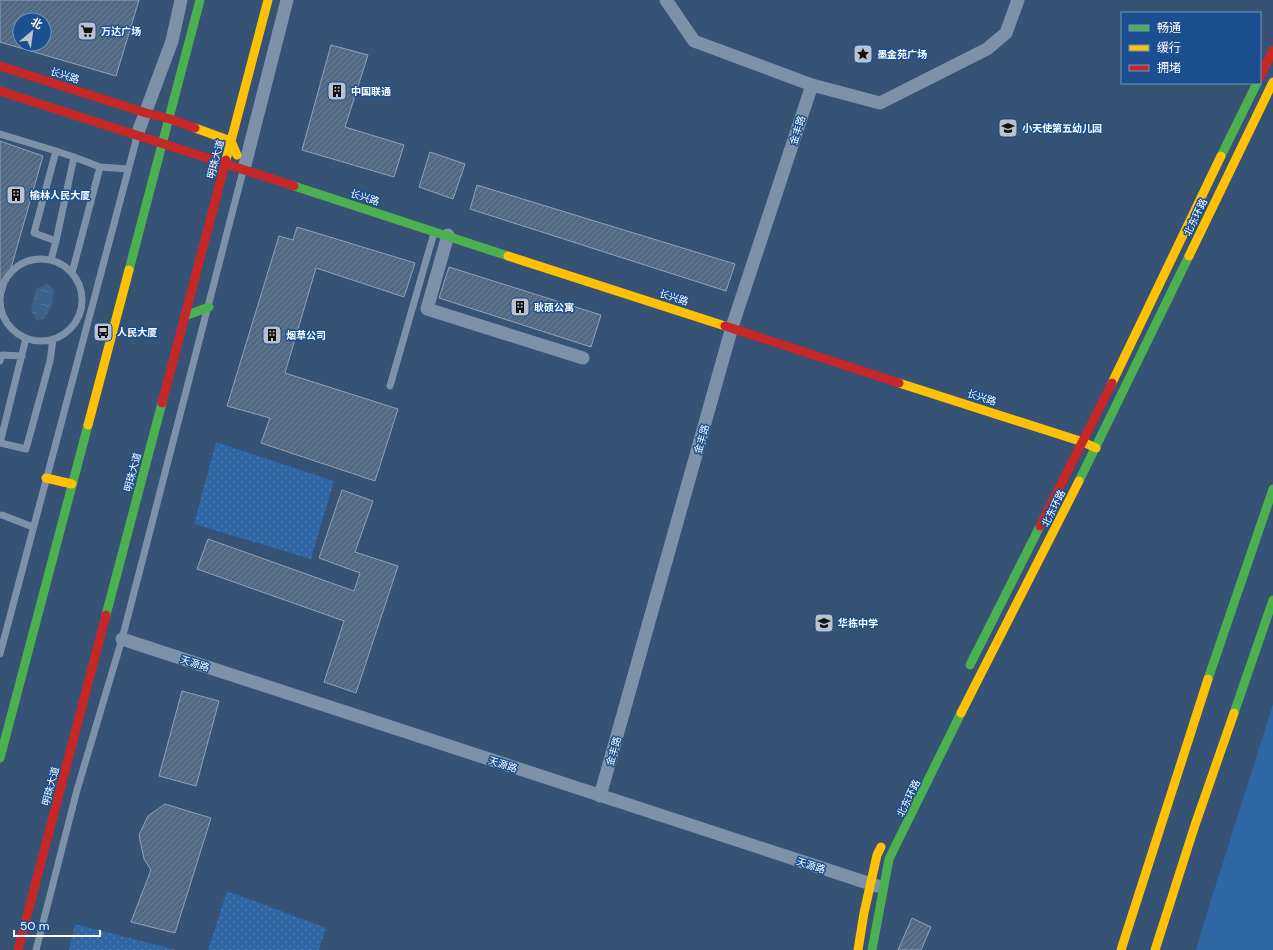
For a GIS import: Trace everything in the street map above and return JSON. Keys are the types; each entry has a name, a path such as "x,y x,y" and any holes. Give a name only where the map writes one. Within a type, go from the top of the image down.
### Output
{"main road":[{"path":"0,758 162,143 170,119 200,0"},
{"name":"明珠大道","path":"18,950 268,0"},
{"path":"1261,75 1273,50"},
{"name":"长兴路","path":"0,66 146,113 170,119 231,141"},
{"name":"北东环路","path":"872,950 889,859 982,670 1096,448 1273,82"},
{"name":"北东环路","path":"966,674 1083,442 1257,84"},
{"name":"长兴路","path":"0,91 732,327 1083,442 1096,448"},
{"path":"231,141 244,169"},
{"path":"185,316 208,307"},
{"path":"46,478 72,484"},
{"path":"1121,950 1220,643 1273,490"},
{"path":"1154,950 1194,825 1273,600"},
{"path":"61,788 77,790"},
{"path":"858,950 877,855 884,841"}],"street":[{"path":"137,135 172,41 181,0"},
{"path":"244,169 287,0"},
{"path":"666,0 694,41 812,85 880,103 986,49 1006,33 1018,0"},
{"name":"金丰路","path":"600,796 732,327 812,85"},
{"path":"448,235 433,304 427,309 583,358"},
{"name":"天源路","path":"122,639 884,888"}],"lane":[{"path":"0,134 56,151 100,167 128,169"},
{"path":"0,654 137,135"},
{"path":"56,151 34,234 56,241"},
{"path":"51,260 74,158"},
{"path":"72,273 100,167"},
{"path":"36,950 77,790 122,639 244,169"},
{"path":"390,386 435,231"},
{"path":"36,259 51,260 62,264 72,273 79,284 82,298 81,311 75,323 65,333 53,339 40,341 26,338 14,331 6,320 1,308 0,294 4,281 12,270 23,263 36,259"},
{"path":"26,338 0,443 26,449 50,361 53,339"},
{"path":"0,361 2,355 22,356"},
{"path":"2,515 33,527"}],"shaded area":[{"path":"216,442 334,481 311,559 194,524"},
{"path":"1273,704 1273,950 1196,950 1206,916"},
{"path":"227,891 326,928 319,950 208,950"},
{"path":"75,924 176,950 69,950"}],"water":[{"path":"47,283 54,290 52,306 45,318 37,321 31,310 36,289"}],"building":[{"name":"万达广场","path":"0,0 139,0 116,76 34,52 52,52 52,12 12,12 12,46 0,42"},
{"name":"中国联通","path":"331,45 368,55 345,127 404,145 394,177 302,150"},
{"name":"榆林人民大厦","path":"0,141 43,156 3,296 0,296"},
{"path":"430,152 465,164 453,199 419,187"},
{"path":"477,185 735,264 726,291 470,209"},
{"name":"烟草公司","path":"297,227 415,263 404,297 316,268 285,373 398,409 375,481 261,443 270,418 227,406 279,236 293,240"},
{"name":"耿硕公寓","path":"449,267 601,315 591,347 439,298"},
{"path":"342,490 373,501 355,552 398,566 356,693 324,682 344,621 197,569 208,539 354,591 360,573 319,558"},
{"path":"182,691 219,701 196,786 159,776"},
{"path":"165,804 211,818 175,933 131,922 151,870 144,859 139,835 148,816"},
{"path":"912,918 931,927 921,950 898,950"}],"traffic: fast":[{"path":"129,270 200,0"},
{"path":"1221,156 1257,84"},
{"path":"294,186 508,256"},
{"path":"1079,481 1189,256"},
{"path":"185,316 209,307"},
{"path":"106,615 162,403"},
{"path":"0,758 88,425"},
{"path":"1208,679 1273,489"},
{"path":"970,665 1040,526"},
{"path":"1234,713 1273,600"},
{"path":"872,950 889,859 961,713"}],"traffic: slow":[{"path":"226,160 268,0"},
{"path":"1189,256 1273,82"},
{"path":"195,128 231,141 237,155"},
{"path":"1112,383 1221,156"},
{"path":"508,256 725,326"},
{"path":"88,425 129,270"},
{"path":"899,383 1083,442 1096,448"},
{"path":"46,478 72,484"},
{"path":"961,713 1079,481"},
{"path":"1121,950 1208,679"},
{"path":"1155,950 1195,825 1234,713"},
{"path":"858,950 864,913 877,855 881,847"}],"traffic: jam":[{"path":"1261,75 1273,50"},
{"path":"0,66 195,128"},
{"path":"0,91 294,186"},
{"path":"162,403 226,160"},
{"path":"725,326 899,383"},
{"path":"1040,526 1112,383"},
{"path":"18,950 106,615"}],"place":[{"name":"万达广场","path":"87,31"},
{"name":"墨金苑广场","path":"863,54"},
{"name":"中国联通","path":"337,91"},
{"name":"小天使第五幼儿园","path":"1008,128"},
{"name":"榆林人民大厦","path":"16,195"},
{"name":"耿硕公寓","path":"520,307"},
{"name":"人民大厦","path":"103,332"},
{"name":"烟草公司","path":"272,335"},
{"name":"华栋中学","path":"824,623"}]}
